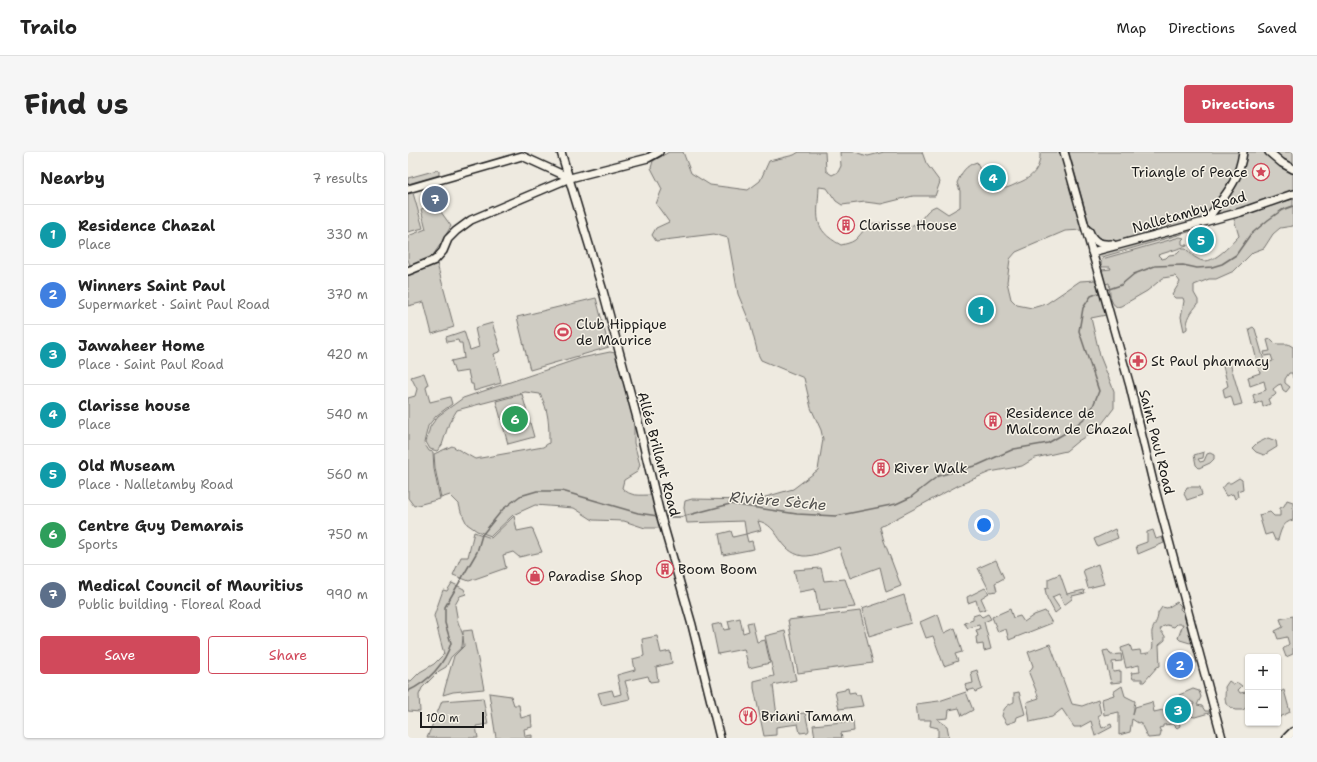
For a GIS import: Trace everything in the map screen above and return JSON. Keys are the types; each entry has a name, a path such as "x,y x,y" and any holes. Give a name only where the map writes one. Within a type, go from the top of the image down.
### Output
{"main road":[{"name":"Allée Brillant Road","path":"561,152 570,178 602,291 638,424 659,510 692,625 720,738"},
{"path":"408,271 435,260 443,251 448,239 456,231 472,220 570,178 648,158 660,152"},
{"name":"Saint Paul Road","path":"1064,152 1130,386 1153,482 1222,738"},
{"path":"1206,221 1232,186 1237,176 1243,152"},
{"path":"1269,152 1282,163 1293,169"},
{"path":"408,189 522,156 570,178"},
{"name":"Nalletamby Road","path":"1092,252 1241,212 1293,194"},
{"path":"1081,214 1094,241 1102,244 1112,244 1147,237"},
{"path":"1287,738 1293,732"}],"shaded area":[{"path":"669,152 683,152 691,173 710,185 748,190 760,181 769,161 794,155 799,152 825,152 826,171 832,175 838,172 841,166 840,152 854,152 868,156 884,152 922,152 926,163 940,182 935,196 913,196 881,204 865,202 842,205 836,201 827,188 819,187 818,221 825,233 841,245 855,240 867,227 873,223 903,227 913,225 929,210 936,206 948,214 960,207 960,191 957,183 964,170 973,163 977,162 987,189 1006,188 1023,181 1035,172 1039,163 1040,152 1060,152 1082,230 1065,231 1016,252 1010,259 1007,282 1011,299 1017,305 1032,308 1046,304 1080,281 1096,280 1106,315 1091,318 1100,356 1114,391 1114,408 1098,429 1078,441 1066,451 1035,458 1022,466 990,472 959,485 880,527 901,586 886,592 880,567 850,578 839,547 816,554 803,556 795,554 784,544 771,528 765,523 758,521 761,530 746,534 744,521 687,523 684,508 685,501 692,499 755,500 793,489 818,470 823,439 821,430 811,408 804,378 761,360 758,354 750,323 738,294 728,238 714,234 656,241 652,235 656,228 669,222 656,204 662,189 651,168 653,161"},
{"path":"1069,152 1293,152 1293,192 1221,216 1213,213 1205,221 1107,243 1097,239 1092,234"},
{"path":"437,170 439,171 439,175 408,184 408,178"},
{"path":"413,193 423,228 408,232 408,194"},
{"path":"1293,199 1293,226 1280,228 1273,234 1264,248 1253,252 1234,271 1216,279 1209,279 1194,285 1194,293 1198,300 1198,304 1190,315 1187,322 1187,329 1184,331 1181,317 1184,301 1183,298 1175,298 1172,295 1180,282 1175,276 1163,278 1147,291 1121,306 1117,307 1114,305 1110,296 1109,283 1105,284 1102,270 1111,269 1110,267 1102,267 1102,259 1180,237 1184,238 1182,240 1182,244 1187,246 1158,255 1162,259 1169,255 1177,254 1182,249 1186,249 1196,258 1203,261 1209,260 1226,250 1239,236 1233,216"},
{"path":"436,205 451,226 431,258 410,266 408,259 408,236 426,229 421,209"},
{"path":"1195,227 1194,231 1095,259 1094,253"},
{"path":"437,264 454,327 432,334 424,302 408,306 408,273"},
{"name":"Club Hippique de Maurice","path":"596,298 609,347 530,370 517,317"},
{"path":"492,323 501,351 494,354 501,383 474,391 468,371 455,373 451,361 464,358 462,343 459,343 458,340 447,342 446,337 464,331 470,350 479,347 475,328"},
{"path":"1253,327 1255,329 1265,364 1273,361 1271,355 1265,356 1264,352 1270,351 1267,340 1271,339 1276,344 1288,344 1293,347 1293,378 1292,373 1289,373 1285,379 1285,383 1290,387 1286,392 1283,390 1281,384 1278,385 1273,389 1276,394 1268,399 1270,404 1263,407 1262,401 1255,404 1253,395 1266,390 1264,381 1250,386 1248,377 1260,373 1249,329"},
{"path":"610,352 615,353 634,419 634,443 640,465 637,472 624,480 622,488 632,494 652,495 661,528 645,528 624,521 593,520 574,508 535,505 513,515 491,536 477,531 467,524 459,504 450,495 441,498 435,468 434,454 452,446 475,459 543,447 549,443 549,424 547,412 540,394 525,392 457,410 449,423 442,445 437,451 430,449 426,442 430,427 438,416 463,398 581,358"},
{"path":"1230,363 1242,404 1234,406 1231,396 1225,398 1223,389 1228,386 1223,366"},
{"path":"424,373 428,384 426,388 430,402 450,397 452,404 436,416 428,426 424,443 429,451 433,452 434,469 440,499 414,506 408,498 408,398 415,396 417,389 411,377"},
{"path":"522,394 534,437 508,444 496,401"},
{"path":"1268,438 1276,441 1277,447 1264,455 1256,452 1252,448 1256,444"},
{"path":"1204,452 1203,458 1198,459 1200,462 1204,461 1207,454 1210,453 1214,455 1214,459 1210,463 1199,468 1196,465 1194,455"},
{"path":"1239,478 1242,480 1243,489 1237,491 1238,497 1235,499 1233,494 1226,496 1222,489 1227,483 1231,483"},
{"path":"1187,487 1200,487 1202,495 1187,500 1184,494"},
{"path":"1287,500 1293,502 1293,520 1284,525 1278,540 1275,540 1272,533 1265,535 1259,515 1270,512 1274,516 1280,516 1280,508 1284,506"},
{"path":"514,516 517,531 532,528 542,552 519,557 513,552 503,555 506,568 469,581 453,575 461,557 468,557 474,532 491,538"},
{"path":"1115,529 1118,538 1097,546 1094,539"},
{"path":"1153,530 1156,539 1162,537 1164,543 1138,554 1136,546 1147,542 1147,532"},
{"path":"731,531 733,537 746,534 748,542 752,541 754,549 723,555 719,534"},
{"path":"996,560 1004,578 995,583 997,591 990,592 978,568"},
{"path":"1098,564 1104,584 1088,588 1083,570"},
{"path":"821,568 824,581 845,579 855,607 819,611 815,589 799,592 794,570"},
{"path":"1060,574 1067,594 1084,590 1085,593 1072,596 1072,599 1064,605 1059,594 1052,597 1060,609 1055,613 1047,598 1045,589 1048,588 1048,579"},
{"path":"452,583 464,589 466,594 460,596 455,605 458,622 463,635 463,631 472,630 484,689 453,692 443,695 454,656 464,646 463,636 462,647 451,657 446,667 439,671 422,688 419,695 420,712 408,711 408,680 411,681 420,672 434,664 444,654 434,616 443,590 447,591"},
{"path":"985,588 989,593 981,598 986,609 979,611 976,600 968,603 967,597"},
{"path":"904,595 911,623 869,636 862,609"},
{"path":"1177,602 1181,606 1180,609 1185,614 1185,619 1194,640 1190,643 1178,638 1183,624 1177,624 1174,627 1167,625 1162,627 1160,630 1165,636 1165,640 1159,645 1160,666 1157,667 1144,682 1142,682 1142,679 1133,679 1131,673 1140,672 1139,665 1126,668 1121,648 1130,645 1132,651 1140,650 1141,654 1151,651 1153,647 1152,631 1157,620 1158,613 1162,607 1167,608"},
{"path":"1010,609 1013,618 1020,616 1024,622 1034,615 1045,611 1052,623 1009,640 1006,629 998,632 992,617"},
{"path":"860,611 873,663 798,673 788,620"},
{"path":"938,614 944,633 955,628 962,652 955,654 958,661 944,666 933,636 926,638 920,622"},
{"path":"979,614 982,617 988,614 991,619 984,622 991,649 984,651 983,644 977,645 976,637 978,636 976,630 980,629 979,625 968,628 964,623 973,620 973,616"},
{"path":"1293,616 1293,654 1286,657 1283,649 1289,644 1287,637 1278,639 1275,631 1283,627 1280,619"},
{"path":"740,618 743,633 749,631 747,623 752,622 757,642 765,640 770,663 749,668 744,649 718,654 712,625 722,623 724,630 730,629 728,621"},
{"path":"785,631 796,680 773,685 777,716 805,713 809,730 808,732 800,733 798,724 776,727 776,735 764,736 754,688 754,681 774,676 765,636"},
{"path":"657,636 661,653 670,651 672,663 656,667 658,681 650,682 648,676 625,681 630,699 602,705 598,693 612,690 614,696 621,694 617,675 635,670 633,659 644,656 642,639"},
{"path":"1050,644 1072,704 1082,706 1098,700 1101,714 1098,716 1102,728 1111,724 1112,727 1095,736 1091,721 1080,727 1074,727 1062,709 1052,717 1030,722 1027,702 1039,698 1029,673 1033,666 1028,652"},
{"path":"1108,650 1111,655 1121,654 1122,661 1112,662 1113,672 1121,671 1121,682 1111,683 1103,651"},
{"path":"977,670 982,689 975,692 974,689 967,691 965,685 973,683 971,672"},
{"path":"1229,681 1233,684 1238,683 1242,686 1238,690 1240,693 1245,692 1245,708 1235,710 1226,704 1225,687"},
{"path":"1122,686 1125,696 1135,701 1133,715 1135,707 1152,702 1154,712 1163,710 1169,713 1175,721 1179,719 1180,726 1177,728 1173,724 1163,725 1163,727 1159,728 1161,732 1160,737 1148,738 1140,722 1138,723 1132,719 1130,732 1119,735 1119,712 1104,715 1102,699 1114,695 1113,692"},
{"path":"848,688 849,693 855,692 856,695 860,695 863,706 839,709 835,692"},
{"path":"1193,689 1199,691 1201,697 1197,705 1202,706 1205,711 1210,711 1209,713 1195,717 1189,716 1188,713 1193,708 1194,703 1179,695"},
{"path":"1284,690 1290,712 1281,716 1281,692"},
{"path":"966,692 973,710 962,716 959,708 949,710 948,718 937,719 947,726 949,736 946,738 936,738 938,737 938,728 930,726 931,720 918,720 916,704 939,701"},
{"path":"1019,692 1025,714 1017,717 1016,721 1007,724 1002,716 1007,706 1014,702 1014,693"},
{"path":"489,693 511,696 514,705 519,705 521,718 531,715 532,727 524,729 525,736 532,735 532,738 496,738"},
{"path":"483,698 488,724 476,726 478,738 427,738 442,701"},
{"path":"853,721 854,731 841,733 842,738 815,738 813,725"}],"waterway":[{"name":"Rivière Sèche","path":"1106,290 1121,285 1134,274 1155,266 1183,265 1197,268 1212,267 1222,264 1236,255 1250,235 1268,220 1282,210 1293,206"},
{"name":"Rivière Sèche","path":"664,517 681,517 730,504 797,514 836,516 896,504 911,497 938,476 978,465 1014,449 1048,443 1067,432 1085,418 1093,406 1099,391 1079,331 1083,308 1091,296 1101,292"},
{"name":"Rivière Sèche","path":"408,691 422,683 435,672 445,658 451,643 445,623 445,607 477,552 482,535 503,509 520,496 537,491 562,491 638,513 658,516"}],"place":[{"name":"Triangle of Peace","path":"1261,172"},
{"name":"Clarisse house","path":"993,178"},
{"name":"Medical Council of Mauritius","path":"435,199"},
{"name":"Clarisse House","path":"846,225"},
{"name":"Old Museam","path":"1201,240"},
{"name":"Residence Chazal","path":"981,310"},
{"name":"Club Hippique de Maurice","path":"563,332"},
{"name":"St Paul pharmacy","path":"1138,361"},
{"name":"Centre Guy Demarais","path":"515,419"},
{"name":"Residence de Malcom de Chazal","path":"993,421"},
{"name":"River Walk","path":"881,468"},
{"name":"Boom Boom","path":"665,569"},
{"name":"Paradise Shop","path":"535,576"},
{"name":"Winners Saint Paul","path":"1180,665"},
{"name":"Jawaheer Home","path":"1178,710"},
{"name":"Briani Tamam","path":"748,716"}]}
